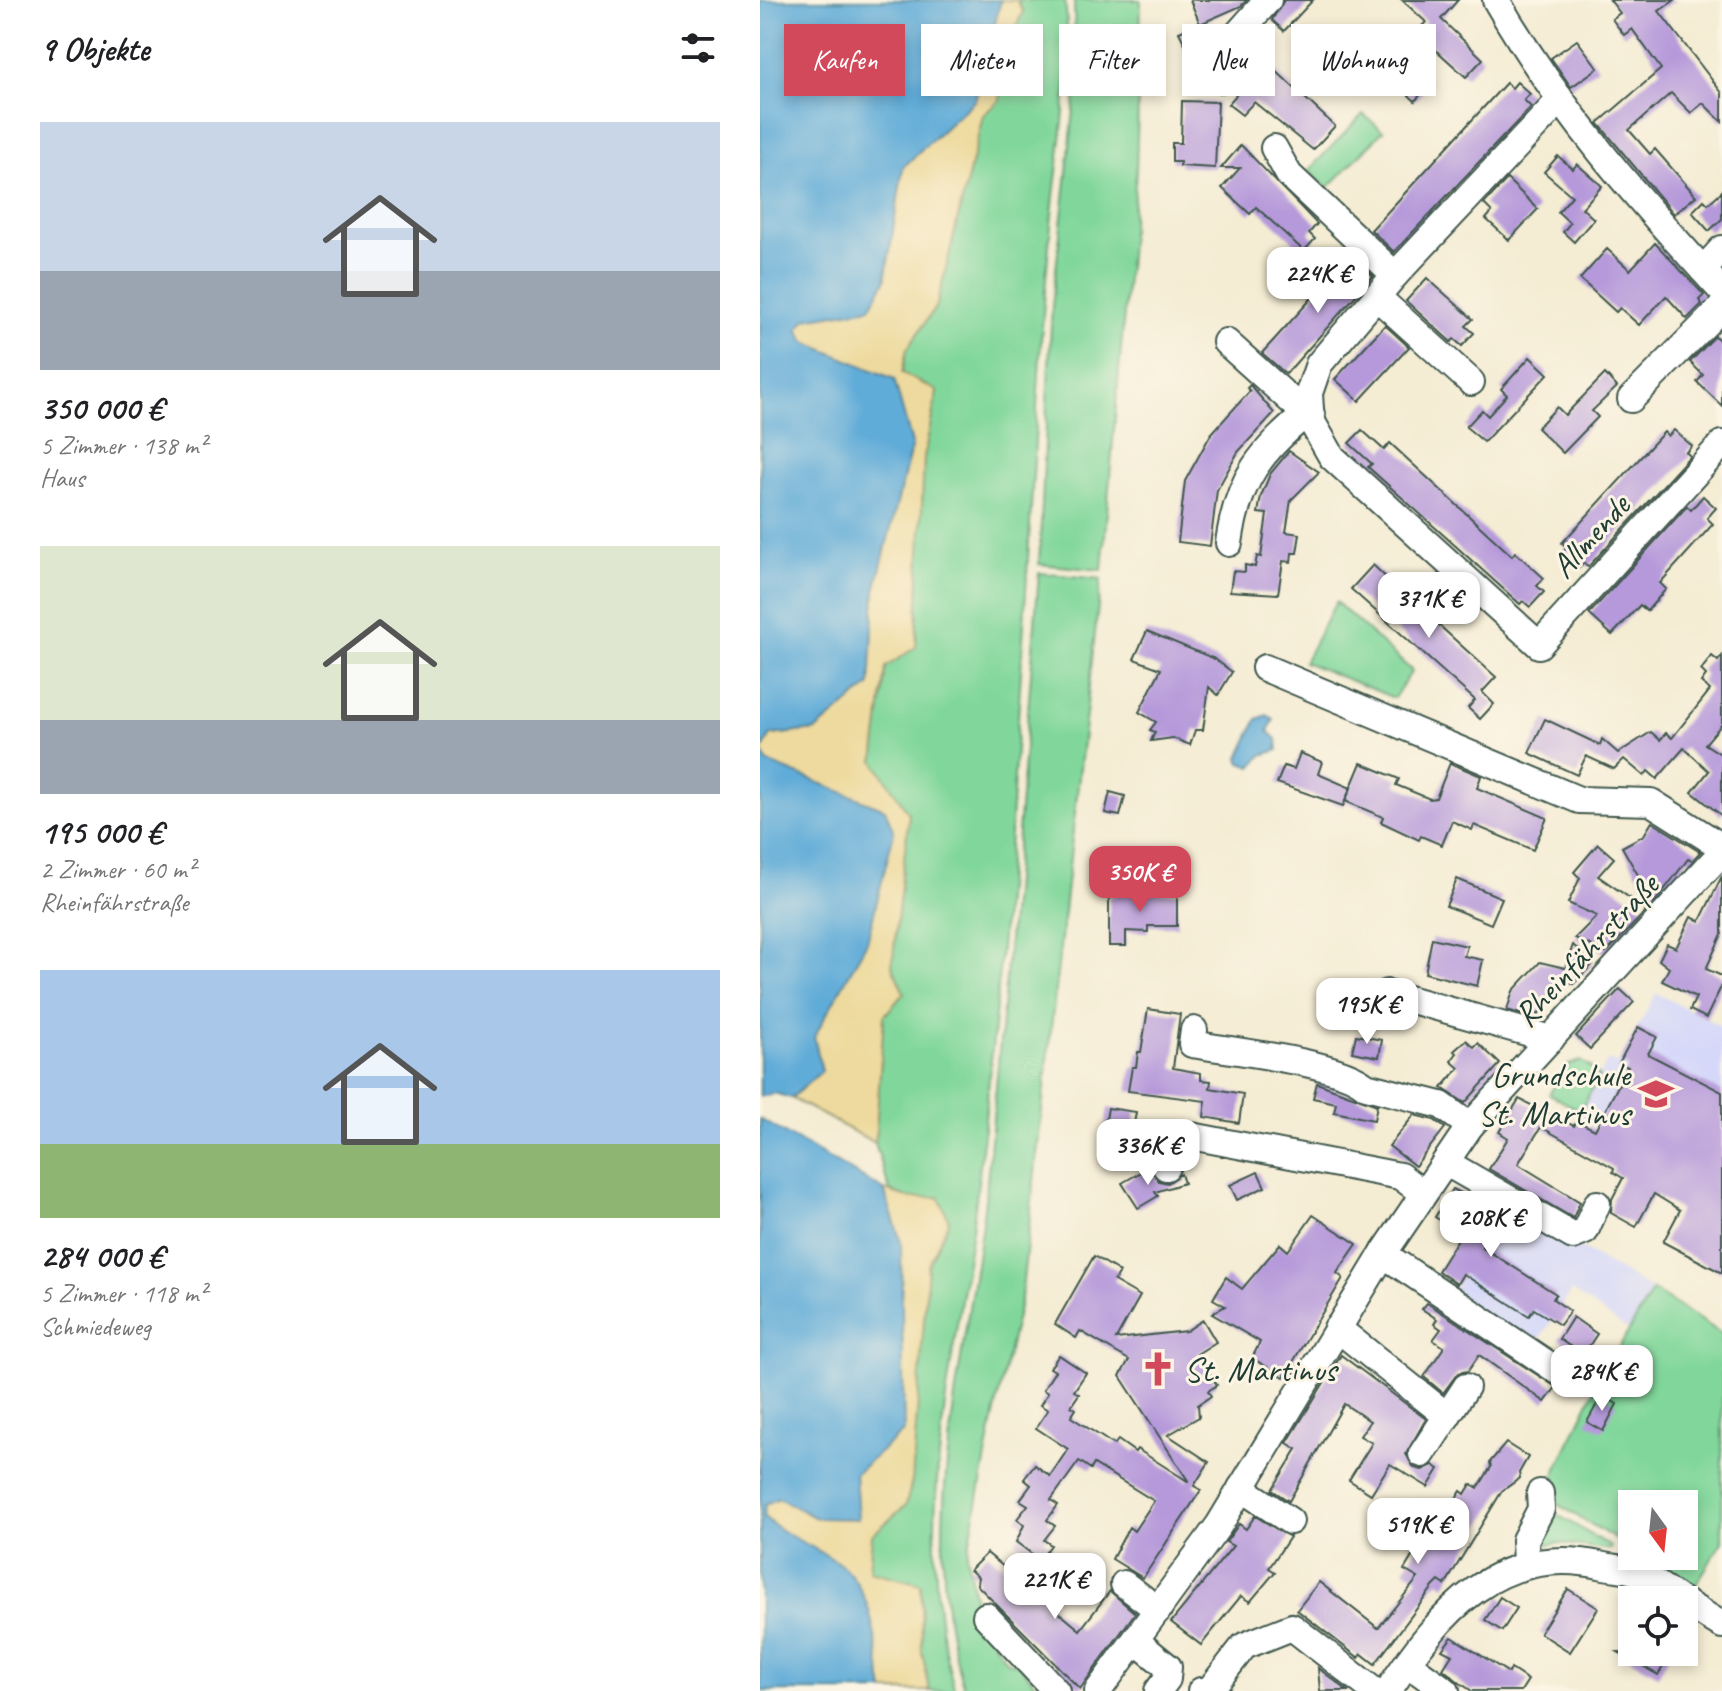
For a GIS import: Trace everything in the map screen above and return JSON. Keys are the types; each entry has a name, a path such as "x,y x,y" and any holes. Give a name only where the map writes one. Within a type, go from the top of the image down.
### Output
{"street":[{"path":"1232,24 1255,0"},
{"path":"1247,24 1268,0"},
{"path":"1496,0 1559,101 1635,197 1722,291"},
{"path":"1310,410 1309,393 1315,370 1395,275 1559,101"},
{"path":"1274,148 1289,175 1395,275"},
{"path":"1703,270 1722,249"},
{"path":"1376,296 1471,382"},
{"path":"1631,399 1722,307"},
{"path":"1226,342 1280,391 1310,410"},
{"path":"1229,543 1242,484 1274,441 1310,410"},
{"name":"Allmende","path":"1310,410 1313,424 1332,457 1539,645 1722,444"},
{"name":"Rheinfährstraße","path":"1098,1691 1158,1610 1241,1488 1383,1254 1470,1126 1720,859 1651,802 1579,800 1265,668"},
{"path":"1387,993 1551,1039"},
{"path":"1194,1030 1192,1044 1290,1061 1357,1078 1366,1086 1441,1105 1470,1126"},
{"path":"1166,1167 1184,1124 1400,1176 1423,1193"},
{"path":"1445,1162 1573,1236 1585,1231 1597,1204"},
{"path":"1383,1254 1558,1371"},
{"path":"1337,1328 1447,1416"},
{"path":"1422,1454 1466,1387"},
{"path":"1241,1488 1290,1521"},
{"path":"1526,1565 1525,1540 1541,1501"},
{"path":"1388,1691 1463,1596 1526,1565 1582,1561 1632,1571 1657,1586"},
{"path":"1124,1584 1158,1610"},
{"path":"1698,1611 1722,1625"},
{"path":"986,1616 1056,1691"},
{"path":"1201,1691 1209,1691 1244,1646 1292,1627 1374,1691"},
{"path":"1136,1641 1168,1667 1170,1687"},
{"path":"1408,1664 1446,1691"}],"shaded area":[{"name":"Grundschule St. Martinus","path":"1656,993 1722,1027 1722,1196 1576,1117 1608,1060 1618,1064"},
{"path":"1510,1206 1653,1290 1629,1331 1572,1291 1532,1350 1450,1296"}],"green space":[{"path":"1017,0 1065,0 1067,24 1059,24 1059,96 1065,96 1041,340 999,973 978,1183 949,1373 936,1501 935,1565 941,1628 955,1691 930,1691 922,1653 921,1585 869,1571 872,1535 906,1505 912,1481 928,1266 949,1221 939,1198 911,1198 890,1191 875,1143 884,1016 904,993 892,966 909,814 874,762 886,667 916,646 924,457 937,392 902,374 907,349 937,305 983,115 1000,100 1000,96 1043,96 1043,24 1017,24 1023,12"},
{"path":"1074,0 1141,0 1140,24 1075,24"},
{"path":"1076,96 1138,96 1136,173 1102,570 1039,564 1052,306"},
{"path":"1363,114 1383,131 1328,188 1308,171"},
{"path":"1039,573 1101,579 1021,1298 967,1556 978,1619 1007,1662 1019,1664 1041,1691 965,1691 950,1630 943,1567 944,1503 950,1437 987,1182"},
{"path":"1336,602 1412,671 1394,698 1304,662"},
{"path":"1580,1061 1594,1069 1599,1077 1580,1111 1549,1094 1568,1065"},
{"path":"1653,1290 1722,1334 1722,1542 1695,1586 1668,1570 1698,1570 1698,1490 1618,1490 1618,1541 1544,1496 1595,1388"},
{"path":"1550,1510 1611,1547 1610,1550 1559,1543 1532,1547"}],"sand":[{"path":"1001,0 1017,0 1023,12 1017,24 995,24"},
{"path":"976,96 1000,96 1000,100 983,115 937,305 907,349 902,373 937,391 924,457 916,647 886,667 874,761 909,814 892,966 904,993 884,1016 875,1143 791,1098 822,1071 814,1037 837,990 885,809 766,762 762,750 771,735 816,730 870,685 875,590 912,444 894,379 804,342 798,329 806,319 885,280 903,167"},
{"path":"884,1190 911,1198 939,1197 949,1221 928,1266 912,1481 906,1505 872,1535 869,1571 921,1584 922,1653 930,1691 884,1691 871,1618 837,1562 783,1534 764,1517 765,1504 779,1498 816,1518 858,1518 855,1474 901,1243"}],"water":[{"path":"760,0 1001,0 995,24 921,24 921,96 976,96 975,100 903,167 885,281 870,308 806,319 798,329 805,342 894,379 912,444 875,590 870,685 816,730 771,735 762,750 767,762 885,809 894,832 867,942 814,1037 822,1071 791,1098 774,1093 760,1097"},
{"path":"1267,715 1274,719 1268,731 1277,739 1278,750 1262,755 1252,767 1241,763 1239,758 1257,719"},
{"path":"760,1119 884,1190 901,1242 904,1431 855,1474 858,1519 816,1518 779,1498 765,1504 764,1517 850,1573 872,1620 884,1691 760,1691"}],"building":[{"path":"1190,0 1247,0 1241,6 1200,24"},
{"path":"1284,0 1313,0 1284,31 1272,20"},
{"path":"1402,0 1458,0 1441,19 1483,59 1466,77 1436,50 1436,24 1424,24 1426,22"},
{"path":"1610,0 1675,0 1659,11 1722,93 1722,122 1703,103 1691,113 1671,93 1629,130 1650,154 1655,149 1696,196 1674,214 1598,123 1661,69 1632,29 1624,35 1612,19 1620,13"},
{"path":"1577,40 1598,68 1571,87 1551,58"},
{"path":"1275,70 1291,85 1291,96 1303,96 1335,126 1313,150 1254,102 1242,115 1228,104 1235,96 1275,96"},
{"path":"1517,82 1530,94 1524,100 1531,107 1394,252 1371,230 1506,83 1512,88"},
{"path":"1182,101 1218,102 1215,168 1180,166 1180,162 1172,162 1172,143 1181,143"},
{"path":"1241,145 1317,224 1309,233 1315,239 1304,251 1256,207 1250,214 1222,188 1240,168 1221,168"},
{"path":"1558,156 1573,169 1577,164 1602,186 1582,208 1594,219 1574,242 1563,232 1570,223 1558,212 1572,196 1544,172"},
{"path":"1507,179 1538,209 1509,240 1486,219 1492,212 1484,204"},
{"path":"1722,191 1722,219 1709,231 1692,212 1704,200 1708,204"},
{"path":"1655,243 1704,295 1699,300 1702,304 1687,319 1666,296 1639,325 1620,308 1616,312 1580,279 1607,249 1630,270"},
{"path":"1351,255 1373,276 1286,374 1262,353"},
{"path":"1427,278 1473,319 1466,326 1474,333 1462,346 1454,339 1451,342 1406,301"},
{"path":"1385,325 1409,347 1359,401 1335,379"},
{"path":"1715,336 1722,343 1722,406 1697,382 1703,375 1690,362"},
{"path":"1530,357 1548,374 1484,442 1466,427 1482,410 1488,416 1507,395 1501,389"},
{"path":"1605,374 1617,387 1592,411 1598,417 1563,453 1537,428 1557,407 1565,415"},
{"path":"1250,385 1274,413 1238,452 1217,490 1210,546 1178,542 1185,481 1211,434 1250,391 1247,388"},
{"path":"1362,430 1384,450 1390,443 1512,556 1515,552 1544,578 1537,586 1544,592 1530,607 1523,601 1520,604 1368,467 1372,464 1349,443"},
{"path":"1674,430 1692,446 1686,452 1690,456 1588,567 1584,563 1578,569 1561,553 1567,547 1562,543 1664,432 1668,436"},
{"path":"1289,451 1319,472 1291,500 1286,532 1300,534 1297,553 1292,553 1291,562 1283,561 1278,594 1230,591 1233,571 1245,572 1245,565 1255,567 1257,556 1261,557 1267,514 1258,513 1261,496 1270,474"},
{"path":"1703,496 1716,508 1707,518 1713,524 1660,583 1666,589 1647,611 1640,605 1612,635 1589,614 1687,506 1691,510"},
{"path":"1373,565 1394,585 1386,594 1389,598 1412,618 1421,609 1496,677 1482,692 1494,704 1480,719 1468,708 1475,700 1351,589"},
{"path":"1147,631 1215,659 1232,672 1218,695 1209,687 1203,730 1195,730 1190,745 1173,738 1151,741 1155,732 1150,730 1156,722 1139,712 1161,669 1134,659"},
{"path":"1712,656 1718,661 1722,656 1722,724 1705,744 1722,755 1722,816 1692,792 1709,771 1684,748 1657,779 1648,771 1644,776 1624,759 1614,769 1586,756 1577,775 1529,753 1545,719 1600,745 1602,739 1618,753 1651,732 1660,740 1666,733 1672,738 1710,690 1701,682 1706,675 1701,670"},
{"path":"1300,753 1322,762 1318,774 1351,788 1343,806 1277,783 1284,766 1294,769"},
{"path":"1361,763 1399,779 1396,785 1430,799 1436,798 1450,763 1481,776 1477,788 1547,818 1533,850 1474,825 1472,830 1452,821 1442,845 1421,836 1419,840 1381,822 1383,817 1345,801"},
{"path":"1110,792 1125,796 1120,816 1105,813"},
{"path":"1652,822 1700,852 1692,861 1688,859 1654,903 1622,847 1644,835"},
{"path":"1598,844 1614,858 1598,876 1647,910 1606,953 1575,938 1597,916 1568,903 1580,878 1574,872"},
{"path":"1722,876 1722,934 1706,969 1722,976 1722,985 1706,1018 1690,1010 1696,997 1662,981 1669,968 1659,960 1667,944 1676,948 1691,917 1700,921"},
{"path":"1457,879 1502,898 1491,924 1446,906"},
{"path":"1115,892 1177,893 1177,926 1148,926 1148,932 1126,931 1126,946 1109,946 1109,896 1115,896"},
{"path":"1432,938 1467,946 1464,956 1483,960 1477,986 1425,973"},
{"path":"1573,945 1593,964 1573,984 1570,981 1538,1015 1527,1004 1524,1015 1507,1010 1513,991 1540,962 1565,968"},
{"path":"1620,989 1634,1002 1590,1049 1576,1036"},
{"path":"1148,1009 1180,1014 1173,1068 1201,1073 1201,1080 1211,1081 1210,1088 1243,1094 1239,1123 1204,1117 1206,1101 1128,1091 1132,1067 1136,1067 1138,1052 1141,1052"},
{"path":"1638,1027 1657,1037 1648,1054 1722,1092 1722,1273 1663,1242 1680,1210 1654,1194 1636,1227 1611,1213 1612,1199 1623,1178 1613,1172 1614,1168 1541,1127 1518,1164 1580,1202 1573,1218 1489,1169 1508,1138 1499,1132 1519,1099 1574,1126 1577,1121 1595,1130 1628,1067 1619,1063"},
{"path":"1356,1035 1382,1040 1379,1057 1352,1052"},
{"path":"1466,1040 1474,1047 1478,1043 1500,1064 1465,1103 1442,1088 1459,1068 1451,1061 1457,1053 1454,1051"},
{"path":"1317,1083 1377,1105 1374,1120 1334,1112 1336,1103 1313,1098"},
{"path":"1108,1108 1136,1112 1130,1147 1102,1142"},
{"path":"1414,1115 1434,1120 1445,1128 1415,1166 1389,1146"},
{"path":"1150,1167 1159,1181 1168,1183 1181,1174 1184,1183 1155,1192 1158,1196 1138,1208 1122,1183"},
{"path":"1258,1172 1265,1187 1237,1200 1230,1185"},
{"path":"1453,1189 1503,1214 1482,1247 1556,1294 1553,1299 1570,1311 1560,1325 1534,1309 1529,1316 1463,1274 1457,1284 1438,1271 1461,1234 1435,1217"},
{"path":"1313,1215 1357,1244 1337,1273 1343,1278 1284,1377 1252,1358 1260,1342 1212,1314 1225,1306 1213,1299 1226,1277 1242,1289 1280,1244 1288,1251"},
{"path":"1094,1256 1120,1272 1114,1281 1140,1296 1116,1339 1186,1331 1203,1320 1216,1342 1197,1354 1217,1385 1208,1391 1211,1396 1198,1405 1199,1417 1168,1435 1209,1462 1194,1486 1201,1490 1143,1578 1112,1559 1129,1527 1134,1531 1154,1501 1094,1464 1091,1469 1079,1461 1051,1500 1058,1505 1047,1520 1055,1526 1044,1540 1051,1545 1040,1560 1016,1542 1024,1525 1017,1519 1028,1505 1020,1500 1031,1485 1024,1479 1035,1465 1050,1476 1068,1449 1036,1428 1048,1410 1040,1405 1048,1393 1043,1390 1055,1371 1050,1368 1059,1355 1086,1373 1074,1391 1079,1394 1071,1406 1076,1409 1071,1417 1114,1445 1118,1440 1135,1452 1137,1449 1189,1482 1120,1376 1129,1360 1080,1331 1076,1338 1055,1324"},
{"path":"1427,1303 1556,1387 1545,1402 1479,1355 1468,1371 1458,1373 1443,1393 1424,1377 1444,1347 1433,1340 1441,1329 1434,1324 1437,1319 1422,1309"},
{"path":"1573,1317 1597,1334 1583,1355 1559,1339"},
{"path":"1341,1355 1426,1419 1406,1454 1414,1468 1422,1470 1433,1465 1439,1469 1428,1487 1390,1464 1371,1494 1349,1480 1372,1443 1360,1436 1370,1421 1344,1404 1289,1501 1272,1490 1297,1449 1287,1443"},
{"path":"1602,1395 1617,1404 1603,1431 1587,1422"},
{"path":"1506,1443 1528,1457 1519,1473 1520,1478 1502,1491 1445,1585 1439,1581 1433,1587 1375,1664 1362,1654 1359,1658 1297,1610 1319,1582 1378,1628 1418,1578 1404,1570 1421,1542 1427,1546 1461,1491 1465,1494 1471,1484 1478,1488 1491,1467 1490,1462"},
{"path":"1255,1516 1290,1537 1269,1568 1275,1572 1250,1602 1241,1596 1201,1645 1171,1622 1233,1546 1226,1542 1239,1524 1246,1529"},
{"path":"987,1553 1080,1630 1110,1591 1135,1613 1080,1689 977,1585 978,1577 970,1570"},
{"path":"1568,1589 1598,1608 1570,1652 1540,1633"},
{"path":"1500,1597 1517,1608 1502,1631 1485,1620"},
{"path":"1452,1637 1509,1673 1511,1669 1528,1680 1521,1691 1472,1691 1460,1683 1443,1669 1452,1655 1442,1650"},
{"path":"1642,1666 1663,1666 1658,1675"},
{"path":"1318,1668 1348,1691 1320,1691"}],"place":[{"name":"Grundschule St. Martinus","path":"1656,1094"},
{"name":"St. Martinus","path":"1158,1369"}]}
